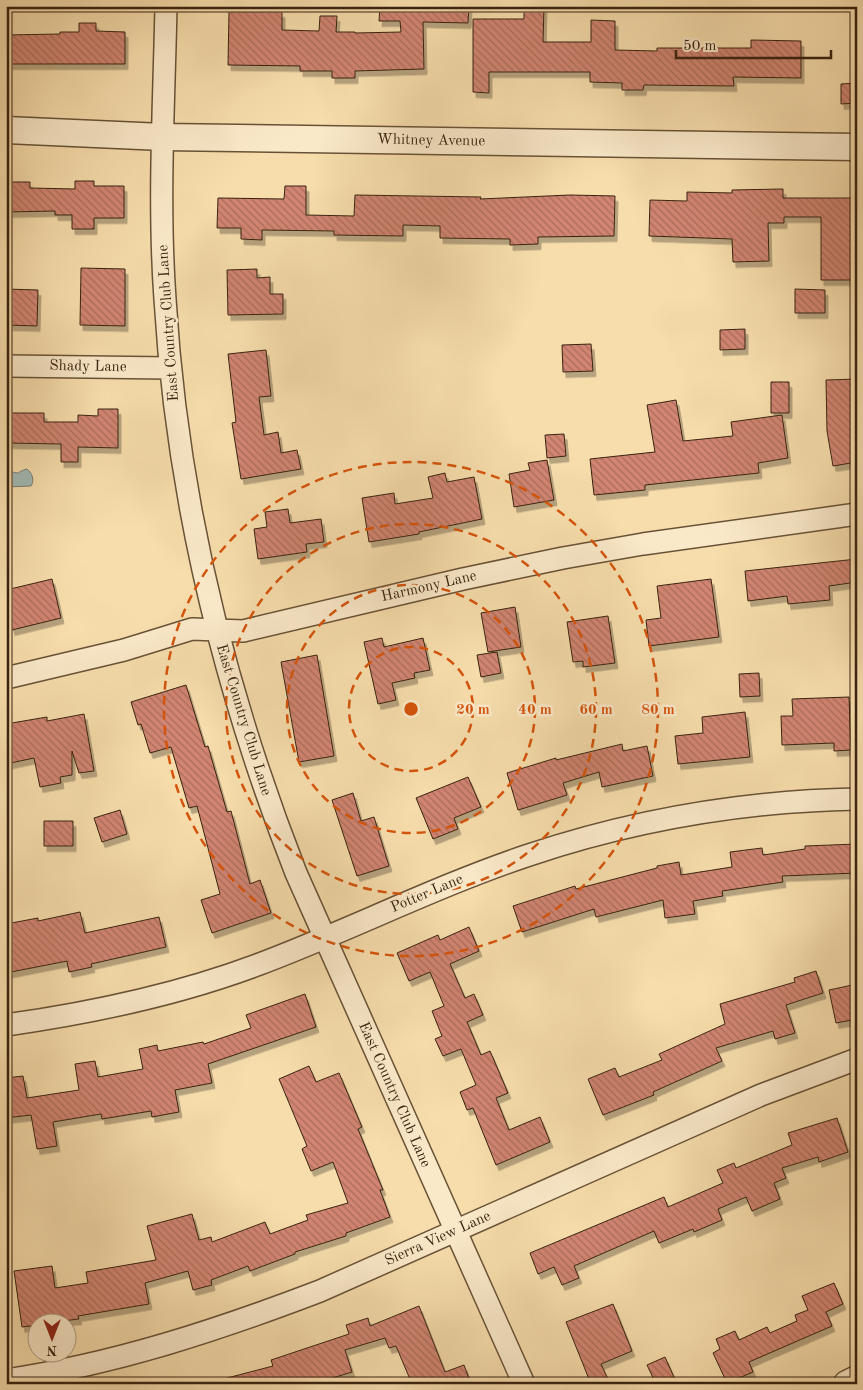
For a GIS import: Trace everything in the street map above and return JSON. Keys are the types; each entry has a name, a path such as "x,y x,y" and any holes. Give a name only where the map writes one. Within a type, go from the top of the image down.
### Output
{"street":[{"name":"East Country Club Lane","path":"166,6 163,137 164,298 180,453 195,536 216,630 243,726 273,814 324,938 524,1384"},
{"name":"Whitney Avenue","path":"6,130 163,137 857,148"},
{"name":"Shady Lane","path":"6,366 170,368"},
{"name":"Harmony Lane","path":"6,678 124,650 192,629 243,631 463,579 563,558 643,544 857,514"},
{"name":"Potter Lane","path":"6,1025 141,1000 208,982 324,938 476,874 530,854 603,833 678,816 752,805 857,799"},
{"name":"Sierra View Lane","path":"6,1380 96,1363 180,1341 251,1318 320,1291 456,1232 761,1095 857,1059"},
{"path":"847,1384 857,1379"}],"water":[{"path":"27,469 33,481 31,486 6,487 6,473 9,471 18,473"}],"building":[{"path":"380,6 469,6 468,23 423,22 424,69 355,71 355,78 332,78 332,71 300,71 300,66 228,65 229,12 282,12 282,30 319,31 320,16 337,16 336,32 401,32 400,21 379,21"},
{"path":"524,6 544,6 543,42 591,42 591,20 615,21 615,50 657,51 657,48 751,48 751,40 801,41 801,78 733,77 734,86 644,85 643,90 622,90 622,83 590,82 590,72 489,72 489,93 473,92 473,19 524,19"},
{"path":"79,23 96,23 96,31 125,32 125,64 6,64 6,35 79,32"},
{"path":"857,83 857,103 841,104 841,84"},
{"path":"75,181 94,181 94,186 124,186 124,218 94,218 94,229 72,229 72,215 55,215 55,211 6,212 6,182 30,182 30,188 75,189"},
{"path":"285,186 306,186 306,215 354,216 355,195 481,197 480,199 570,195 615,196 614,236 538,237 538,244 510,245 510,239 440,238 440,226 403,225 403,236 334,235 334,231 262,230 262,240 241,239 241,228 217,228 218,198 284,199"},
{"path":"783,189 783,198 855,198 855,280 821,280 821,217 784,217 784,223 768,223 769,261 733,262 732,239 649,236 650,200 687,201 687,192 732,193 732,190"},
{"path":"81,268 125,269 125,326 80,325"},
{"path":"257,269 257,278 270,277 270,294 283,294 283,314 228,315 227,270"},
{"path":"6,289 38,290 37,326 6,325"},
{"path":"795,289 825,290 825,313 795,313"},
{"path":"745,329 745,349 720,350 720,330"},
{"path":"591,344 593,371 563,372 562,345"},
{"path":"266,350 271,396 259,397 264,435 278,432 281,453 297,450 301,469 241,479 232,423 236,422 228,354"},
{"path":"857,379 857,462 833,466 827,431 826,380"},
{"path":"771,382 789,382 789,413 771,413"},
{"path":"676,400 683,441 733,436 731,422 782,415 788,458 758,463 759,473 645,485 645,490 594,495 590,459 655,452 647,405"},
{"path":"98,409 118,409 118,448 78,447 78,462 61,462 61,444 6,443 6,413 44,413 44,422 78,422 78,415 98,416"},
{"path":"564,434 566,456 547,458 545,435"},
{"path":"547,460 554,500 514,507 509,474 530,470 528,463"},
{"path":"445,473 447,482 474,477 482,519 419,532 419,534 369,542 362,498 394,493 395,504 433,498 428,477"},
{"path":"288,509 290,523 321,519 324,542 306,544 307,552 258,559 254,529 267,527 265,512"},
{"path":"857,559 857,582 829,586 830,600 788,604 787,596 748,601 745,571"},
{"path":"52,579 61,618 12,630 6,607 6,590"},
{"path":"711,579 719,637 649,646 646,620 661,618 657,586"},
{"path":"515,607 521,647 488,652 481,613"},
{"path":"608,616 615,663 583,667 583,661 573,662 567,622"},
{"path":"382,638 384,647 423,638 430,670 414,673 415,678 392,683 396,700 378,704 364,642"},
{"path":"497,652 501,673 481,677 477,655"},
{"path":"317,655 334,756 299,762 281,662"},
{"path":"759,673 760,696 740,697 739,674"},
{"path":"186,685 205,747 208,746 227,812 231,811 250,884 260,880 271,913 212,933 201,900 220,894 197,806 189,808 171,747 150,753 141,724 138,725 131,702"},
{"path":"849,697 851,750 834,751 834,743 782,745 781,716 793,716 792,699"},
{"path":"745,712 750,757 678,764 675,736 703,733 702,717"},
{"path":"84,714 94,771 79,773 72,751 72,775 60,777 61,783 40,787 34,758 6,764 6,724 47,717 47,721"},
{"path":"622,744 623,751 647,746 653,776 602,787 599,772 563,783 567,795 518,810 507,773 556,758 556,760"},
{"path":"468,777 481,807 454,818 458,829 433,839 416,798"},
{"path":"353,793 361,821 374,817 389,866 357,876 332,800"},
{"path":"120,810 127,834 102,842 94,818"},
{"path":"44,821 73,821 73,846 44,846"},
{"path":"857,844 857,873 782,876 783,882 722,891 723,896 693,901 695,914 665,918 663,900 596,917 594,909 522,932 513,906 575,886 576,889 657,868 657,866 679,862 681,875 732,867 730,852 762,848 763,855 805,849 805,846"},
{"path":"80,912 85,933 159,917 166,947 91,964 92,967 69,972 67,961 6,973 6,924 38,918 38,921"},
{"path":"469,927 479,951 450,964 465,998 474,994 483,1015 467,1022 481,1055 490,1051 508,1093 496,1098 509,1130 540,1117 550,1142 496,1165 473,1108 467,1110 460,1092 476,1085 461,1049 443,1056 435,1039 442,1036 432,1011 444,1006 430,972 409,981 397,953 438,935 440,940"},
{"path":"816,971 823,993 786,1005 795,1033 775,1039 773,1031 716,1048 722,1061 653,1092 654,1095 603,1115 588,1079 615,1068 619,1077 662,1060 659,1054 725,1024 720,1004 795,982 794,978"},
{"path":"857,984 857,1019 836,1023 829,990"},
{"path":"305,994 316,1027 208,1064 212,1083 175,1090 179,1112 152,1117 151,1111 102,1119 101,1114 53,1122 57,1146 37,1149 31,1115 6,1118 6,1078 23,1076 27,1098 79,1090 75,1064 95,1061 98,1077 143,1069 139,1049 157,1045 158,1051 203,1042 204,1044 251,1028 246,1015"},
{"path":"309,1066 316,1082 339,1073 362,1127 358,1129 383,1190 380,1190 390,1217 346,1233 346,1236 295,1252 295,1254 250,1271 248,1266 211,1280 212,1285 193,1290 188,1271 145,1283 149,1304 78,1316 78,1312 28,1312 28,1326 22,1327 14,1271 52,1266 55,1288 88,1283 86,1272 156,1260 147,1226 192,1214 199,1240 211,1237 212,1242 265,1222 270,1234 308,1220 306,1215 348,1203 333,1162 311,1171 302,1149 307,1146 279,1079"},
{"path":"837,1118 848,1152 819,1162 818,1157 782,1168 786,1178 774,1183 780,1199 752,1211 746,1197 718,1209 722,1220 694,1232 693,1229 659,1243 654,1231 574,1266 579,1278 562,1285 554,1267 538,1274 530,1253 664,1197 668,1207 723,1183 717,1170 734,1163 736,1168 792,1145 788,1133"},
{"path":"834,1283 843,1304 826,1312 832,1326 749,1362 753,1372 727,1383 713,1353 720,1349 716,1339 735,1331 739,1340 767,1327 770,1333 797,1321 795,1315 808,1310 802,1296"},
{"path":"613,1304 632,1351 601,1364 610,1384 591,1384 566,1322"},
{"path":"419,1306 445,1372 464,1365 471,1384 412,1384 396,1346 389,1348 385,1338 345,1350 352,1372 313,1384 228,1384 227,1378 273,1366 271,1360 349,1334 346,1325 368,1318 370,1326"},
{"path":"665,1357 677,1384 656,1384 647,1365"}]}
